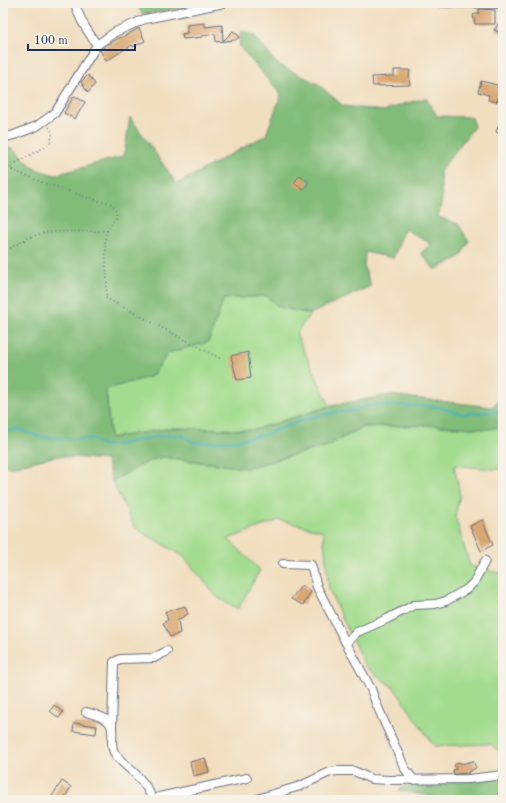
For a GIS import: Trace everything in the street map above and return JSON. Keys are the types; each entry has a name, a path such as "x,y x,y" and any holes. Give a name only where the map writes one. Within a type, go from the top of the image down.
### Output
{"street":[{"path":"75,3 85,27 97,45"},
{"path":"3,138 36,126 55,113 97,45 115,32 145,19 224,3"},
{"path":"442,3 503,4"},
{"path":"345,641 350,639 357,632 388,619 414,605 435,604 446,601 474,582 485,561"},
{"path":"283,564 311,565 317,587 371,689 405,769 414,780"},
{"path":"154,800 140,778 122,763 111,745 114,662 120,659 154,658 167,651"},
{"path":"86,712 101,717 109,722 112,728"},
{"path":"254,800 300,786 330,772 338,771 354,771 371,779 389,780 469,779 503,775"},
{"path":"158,800 159,797 247,778"}],"path":[{"path":"44,121 51,130 53,136 50,144 12,165 10,169 41,182 110,204 115,208 117,216 107,231 105,240 107,283 106,298 221,359"},
{"path":"3,252 30,237 47,232 107,231"}],"green space":[{"path":"216,3 142,14 137,4"},
{"path":"241,31 255,36 277,64 318,84 343,106 384,111 426,98 437,116 472,117 474,127 440,171 442,200 438,217 458,224 469,241 460,257 435,270 421,253 431,244 405,229 393,258 365,252 364,267 371,286 310,314 279,307 266,296 224,299 208,342 168,353 152,376 106,389 110,438 172,428 254,430 330,406 388,395 492,407 501,398 503,400 503,427 487,429 428,425 363,427 327,446 246,468 163,457 149,461 112,481 106,460 57,456 10,467 3,464 3,145 15,149 35,169 55,175 124,156 130,117 177,184 266,135 281,95 239,46"},
{"path":"266,296 279,307 310,314 296,334 330,406 254,430 172,428 110,438 106,389 152,376 168,353 208,342 223,299"},
{"path":"428,425 487,429 503,427 503,470 454,465 460,495 455,516 470,566 503,574 503,756 491,744 434,746 395,689 365,666 329,590 323,531 279,520 228,539 260,570 238,609 218,598 183,556 135,528 112,481 149,461 163,457 246,468 327,446 363,427"},
{"path":"503,774 503,800 446,800 399,790 414,780"}],"building":[{"path":"479,9 495,10 495,24 475,24 473,15 479,13"},
{"path":"503,18 503,34 494,30"},
{"path":"205,23 205,27 222,25 223,41 233,31 240,37 235,40 216,42 215,34 183,39 182,34 187,33 187,25"},
{"path":"139,28 145,41 133,47 132,45 106,61 100,50 120,37 121,38"},
{"path":"394,70 410,70 410,85 373,86 372,77 394,76"},
{"path":"88,75 95,84 88,93 81,82"},
{"path":"481,81 501,86 497,102 488,100 489,95 478,92"},
{"path":"74,96 85,102 75,119 64,113"},
{"path":"503,115 503,135 496,132"},
{"path":"300,175 309,182 303,190 294,183"},
{"path":"248,352 251,378 237,380 231,356"},
{"path":"482,520 493,545 481,551 470,526"},
{"path":"302,585 311,592 303,605 291,599"},
{"path":"185,606 188,614 178,620 180,633 170,637 163,623 168,620 165,612"},
{"path":"54,705 63,712 59,718 50,711"},
{"path":"74,723 97,726 96,734 73,731"},
{"path":"205,758 209,772 193,776 190,762"},
{"path":"473,761 476,768 468,772 469,773 454,774 453,770 456,769 454,765 460,762 461,764"},
{"path":"62,781 71,787 63,800 58,800 52,796"}],"waterway":[{"path":"3,432 18,429 40,437 77,439 92,438 102,445 116,445 158,436 181,435 196,443 239,440 266,434 308,418 335,412 346,412 373,405 438,407 462,414 503,411"}]}
